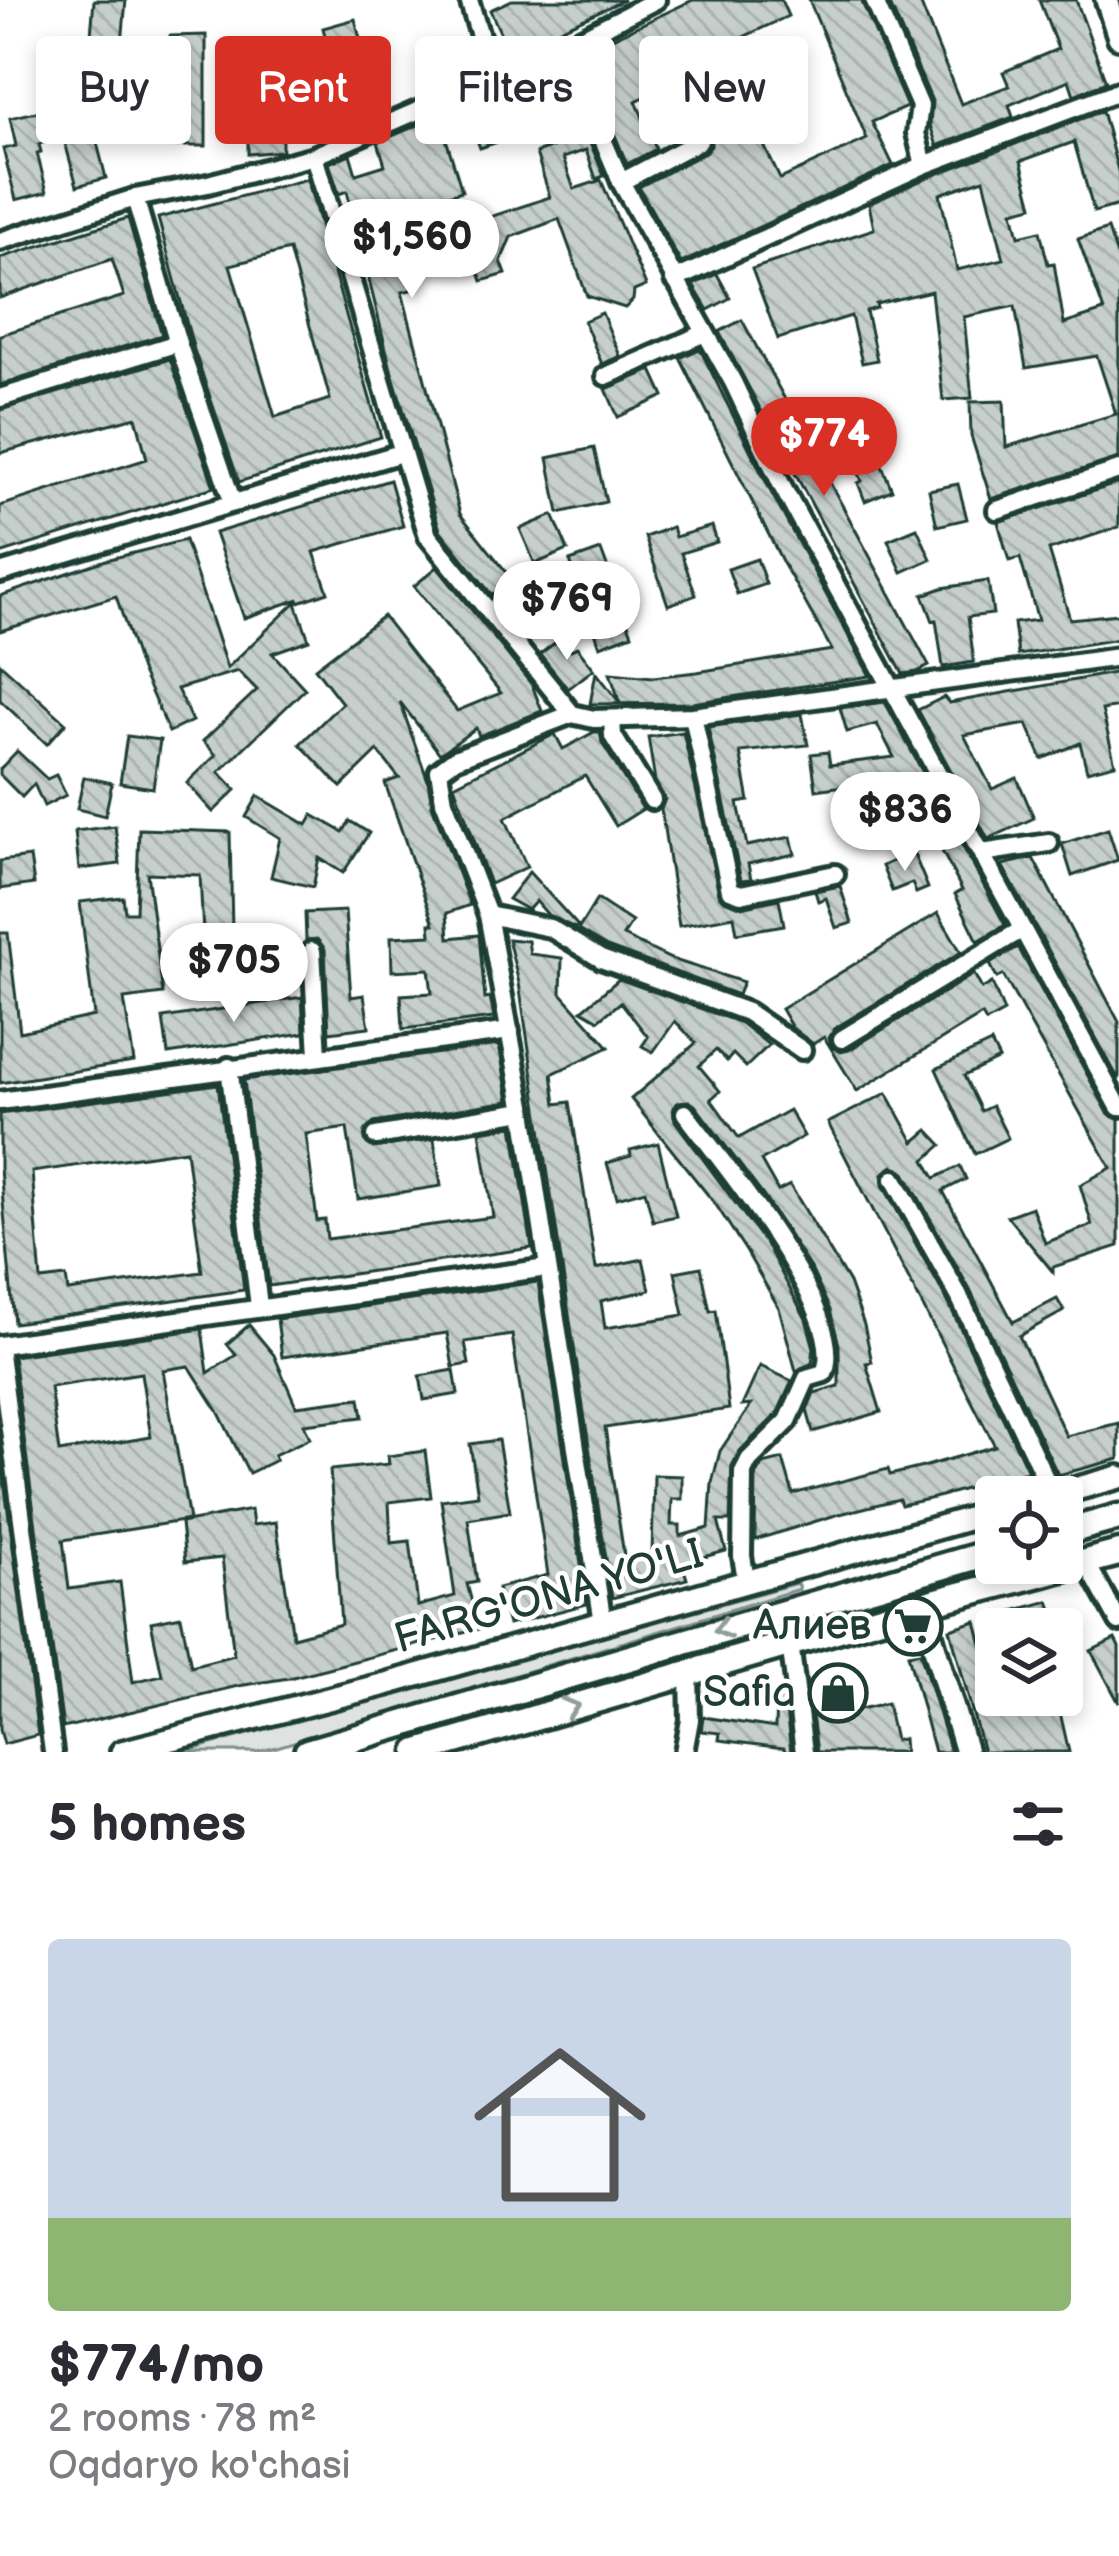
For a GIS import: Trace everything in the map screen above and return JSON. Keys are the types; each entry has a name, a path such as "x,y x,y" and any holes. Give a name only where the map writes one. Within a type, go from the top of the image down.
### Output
{"main road":[{"path":"1083,1527 1119,1517"},
{"path":"418,1752 922,1605 1119,1553"},
{"name":"FARG'ONA YO'LI","path":"307,1752 975,1557"}],"street":[{"path":"469,0 480,36"},
{"path":"586,36 656,0"},
{"path":"874,0 920,106 916,134 924,165"},
{"path":"1107,0 1119,37"},
{"path":"674,280 924,165 1119,91"},
{"path":"0,241 135,198 314,156 415,112"},
{"path":"604,144 620,182 733,382 783,488 1119,1108"},
{"path":"620,182 693,144"},
{"path":"314,156 428,536 572,713"},
{"path":"135,198 233,503"},
{"path":"606,376 705,333"},
{"path":"0,398 178,343"},
{"path":"0,573 401,453"},
{"path":"997,510 1119,470"},
{"path":"603,1624 524,1111 488,915 444,801 439,771 454,759 572,713 612,719 693,716 1119,657"},
{"path":"693,716 730,890 741,894 835,874"},
{"path":"612,719 613,736 652,800"},
{"path":"982,853 1048,843"},
{"path":"488,915 550,928 601,959 747,1012 802,1050"},
{"path":"842,1039 1021,930"},
{"path":"312,951 317,1055"},
{"path":"0,1101 510,1030"},
{"path":"230,1066 259,1306"},
{"path":"376,1136 524,1111"},
{"path":"685,1113 788,1252 817,1307 828,1364 824,1372 807,1378 788,1421 743,1472 746,1580"},
{"path":"894,1179 959,1296 1040,1476"},
{"path":"0,1345 548,1268"},
{"path":"0,1354 53,1752"},
{"path":"1083,1487 1119,1477"},
{"name":"FARG'ONA YO'LI","path":"122,1752 603,1624 975,1517"},
{"path":"1086,1562 1119,1622"},
{"path":"922,1605 966,1752"},
{"path":"790,1643 804,1752"},
{"path":"684,1752 690,1720 689,1673"}],"shaded area":[{"path":"797,1583 799,1589 277,1747 257,1752 184,1752"}],"building":[{"path":"94,0 126,0 123,36 91,36"},
{"path":"512,0 624,0 544,36 502,36 490,10"},
{"path":"693,0 781,0 788,16 746,36 639,36 639,144 654,144 656,149 627,164 615,135 615,37"},
{"path":"809,0 861,0 907,107 872,122 893,165 681,263 639,187 711,146 763,144 780,179 867,139"},
{"path":"888,0 919,0 961,104 1009,86 1003,72 1058,49 1039,0 1076,0 1106,82 1074,95 1069,80 1009,105 1013,117 937,146 930,125 932,101"},
{"path":"355,19 359,36 325,36 323,28"},
{"path":"206,35 206,146 171,146 191,144 191,36 170,36"},
{"path":"1102,111 1119,174 1119,205 1094,212 1074,142 1021,161 1033,206 1013,211 1019,236 1040,231 1048,264 1054,263 1064,324 1104,311 1078,239 1108,229 1119,262 1119,458 991,499 971,436 970,402 1004,401 1006,447 1116,414 1097,356 1026,368 1015,306 964,317 972,398 943,400 931,291 876,304 877,308 866,311 877,360 862,363 851,316 778,339 752,269 874,229 869,204","holes":["984,179 1004,259 957,270 940,194"]},
{"path":"36,112 36,144 41,152 37,153 47,192 16,200 3,149 16,146 10,118"},
{"path":"415,126 415,144 448,144 462,191 432,200 440,225 405,235 419,288 402,292 460,514 512,579 492,595 440,530 391,369 347,191 339,194 329,163 350,154 356,174 385,165 379,144 391,144 391,136"},
{"path":"65,144 97,144 106,178 77,186"},
{"path":"248,144 282,144 282,151 248,154"},
{"path":"591,144 604,176 596,179 586,150 563,158 574,189 601,180 646,286 634,291 625,308 587,296 559,219 511,237 501,261 506,274 482,281 463,226 550,197 536,153 555,146"},
{"path":"307,179 381,437 239,482 194,350 158,218","holes":["289,250 330,399 275,417 230,265"]},
{"path":"128,218 162,335 0,385 0,335 124,296 112,259 0,298 0,258"},
{"path":"717,274 730,298 708,310 693,285"},
{"path":"602,313 620,356 602,364 584,321"},
{"path":"742,320 929,666 903,674 719,332"},
{"path":"700,349 870,676 692,703 590,704 596,672 620,703 610,673 653,677 832,650 680,358"},
{"path":"170,359 214,487 0,554 0,506 147,459 136,417 0,453 0,410"},
{"path":"652,370 664,396 618,417 606,389"},
{"path":"872,441 892,490 865,501 849,451"},
{"path":"594,448 606,502 559,513 548,458"},
{"path":"390,480 403,526 314,552 328,592 296,603 309,640 272,653 305,689 219,772 236,790 213,812 187,783 216,755 203,741 257,690 238,671 177,689 192,721 169,732 140,668 116,596 0,631 0,596 106,560 185,540 227,668 299,599 244,618 215,533"},
{"path":"1119,483 1119,527 1049,550 1070,619 1119,614 1119,639 1018,655 1014,623 1038,620 1020,558 1009,561 998,522"},
{"path":"958,484 967,519 937,526 929,490"},
{"path":"553,515 568,550 535,564 520,529"},
{"path":"712,526 717,542 681,553 696,595 668,605 645,537 672,527 675,537"},
{"path":"917,528 931,559 902,572 888,540"},
{"path":"601,550 632,634 600,646 570,561"},
{"path":"757,559 766,584 737,594 728,569"},
{"path":"437,567 532,685 542,711 479,736 476,728 440,754 400,702 470,905 447,913 449,938 479,935 485,999 490,998 494,1018 403,1029 401,995 432,993 429,969 392,971 391,937 431,935 430,924 434,924 385,783 399,778 378,751 341,787 300,744 342,703 315,668 383,616 457,711 501,693 414,586"},
{"path":"988,581 993,614 968,617 974,662 943,667 936,620 923,595"},
{"path":"561,638 571,650 577,647 594,669 568,689 540,654"},
{"path":"0,663 66,723 47,744 0,700"},
{"path":"1119,672 1119,707 1102,710 1115,764 1087,771 1080,743 1042,759 1027,724 964,735 992,789 1017,778 1034,818 988,839 918,710 944,697 949,703"},
{"path":"885,702 1005,925 978,941 955,894 962,890 904,777 816,790 811,754 828,752 830,765 894,757 877,724 847,732 840,708"},
{"path":"802,714 808,745 740,752 749,801 738,803 747,846 791,837 795,854 748,864 751,879 741,880 708,727"},
{"path":"600,732 602,743 643,809 616,826 585,776 505,818 527,867 490,884 454,785 555,734 563,749"},
{"path":"683,732 720,897 742,907 779,899 784,925 737,933 734,916 679,926 661,809 665,799 655,781 648,737"},
{"path":"127,736 160,740 153,788 120,783"},
{"path":"17,751 47,779 56,775 66,795 44,806 34,784 22,797 0,775"},
{"path":"84,777 112,783 105,816 77,809"},
{"path":"258,796 307,825 313,815 343,832 350,821 369,833 343,873 319,858 313,887 271,877 280,838 246,817"},
{"path":"115,826 120,864 79,869 75,831"},
{"path":"139,829 230,832 232,932 203,934 200,875 147,873 163,994 124,999 134,1062 0,1083 0,933 8,933 20,1032 94,1016 80,902 123,897 125,912 136,912"},
{"path":"1108,829 1118,860 1072,876 1062,844"},
{"path":"913,852 928,888 916,893 912,883 892,891 882,866"},
{"path":"30,857 34,884 0,889 0,861"},
{"path":"1033,858 1119,1022 1119,1080 1002,865"},
{"path":"529,872 578,926 548,915 536,901 528,910 508,899"},
{"path":"840,886 852,923 836,928 826,898 818,901 815,891"},
{"path":"597,899 632,922 623,936 671,959 743,982 738,995 607,947 578,930"},
{"path":"345,911 351,997 364,995 369,1027 329,1032 325,949 317,939 306,940 305,913"},
{"path":"938,913 961,952 835,1028 829,1038 832,1047 849,1050 974,974 982,989 992,983 1004,1012 986,1022 982,1015 857,1091 824,1037 813,1044 792,1028 781,1009"},
{"path":"508,939 528,941 530,954 562,958 561,993 609,1047 552,1074 556,1104 570,1102 596,1269 643,1259 650,1290 601,1301 605,1328 684,1315 675,1272 701,1267 710,1311 716,1310 729,1409 605,1428 625,1562 652,1554 654,1475 682,1476 682,1499 672,1499 671,1525 680,1525 680,1536 709,1528 720,1451 751,1405 742,1406 760,1366 792,1381 777,1414 740,1451 732,1466 730,1521 718,1521 726,1551 682,1563 687,1579 612,1598 519,983"},
{"path":"1018,947 1108,1113 1119,1120 1119,1246 1053,1267 1053,1272 1007,1216 1032,1207 1045,1243 1092,1225 1080,1185 1111,1168 1003,975 997,978 990,964"},
{"path":"619,979 741,1023 769,1045 746,1067 733,1054 727,1061 716,1050 699,1066 720,1091 711,1099 739,1138 789,1110 804,1136 761,1161 778,1191 790,1185 849,1283 864,1325 872,1362 866,1363 881,1412 813,1432 807,1410 814,1393 839,1386 839,1345 830,1310 812,1271 762,1194 695,1105 678,1102 673,1109 675,1121 767,1246 806,1319 814,1348 812,1363 796,1371 779,1308 746,1251 716,1205 631,1099 696,1043 675,1021 653,1052 642,1046 648,1037 621,1002 599,1020 582,1010"},
{"path":"302,997 304,1033 168,1054 163,1018"},
{"path":"991,1043 999,1059 964,1076 981,1111 992,1106 1008,1138 975,1154 936,1069"},
{"path":"499,1045 509,1101 374,1123 365,1131 366,1143 373,1148 434,1139 441,1186 358,1199 347,1128 306,1134 317,1221 325,1220 327,1239 493,1217 480,1131 513,1126 532,1248 269,1286 244,1080"},
{"path":"218,1084 244,1290 14,1323 0,1169 0,1114","holes":["186,1150 202,1272 68,1291 66,1277 41,1280 32,1172"]},
{"path":"887,1093 914,1142 928,1130 942,1145 925,1160 935,1178 960,1166 966,1179 943,1191 1013,1322 1057,1299 1064,1311 1019,1336 1066,1436 1119,1423 1119,1459 1058,1475 970,1290 905,1173 893,1166 883,1174 883,1185 948,1302 1028,1471 975,1476 975,1486 901,1505 899,1499 755,1540 756,1475 763,1464 783,1459 793,1494 888,1469 890,1475 995,1446 828,1123"},
{"path":"658,1143 676,1216 653,1221 645,1190 617,1198 607,1163 631,1156 630,1150"},
{"path":"538,1282 587,1604 508,1625 498,1588 548,1575 512,1335 465,1342 469,1364 453,1367 447,1333 282,1357 277,1319"},
{"path":"249,1325 274,1355 296,1406 360,1398 363,1417 304,1424 310,1438 249,1473 189,1366 163,1370 189,1520 63,1540 69,1589 120,1582 133,1682 162,1675 151,1622 181,1616 191,1666 234,1655 222,1558 185,1562 181,1523 251,1510 253,1525 276,1522 293,1637 341,1624 330,1470 389,1464 388,1456 425,1451 431,1497 389,1502 391,1543 410,1541 418,1606 455,1596 441,1500 478,1495 470,1444 498,1440 510,1512 468,1519 477,1582 467,1584 479,1629 289,1678 63,1728 13,1356 202,1329 208,1373 236,1355 227,1344","holes":["141,1373 151,1437 59,1452 50,1387"]},
{"path":"454,1370 458,1394 424,1400 420,1376"},
{"path":"0,1451 38,1735 4,1744 0,1730"},
{"path":"1049,1601 1052,1608 1024,1608"},
{"path":"975,1621 975,1716 1061,1716 1069,1752 983,1752 950,1629"},
{"path":"1115,1639 1119,1647 1119,1703 1091,1651"},
{"path":"920,1652 950,1752 934,1752 908,1654"},
{"path":"852,1676 860,1709 887,1703 895,1740 903,1739 904,1752 817,1752 812,1715 825,1713 817,1685"},
{"path":"776,1695 784,1695 791,1752 719,1740 720,1733 701,1731 703,1717 775,1728"}],"place":[{"name":"Алиев","path":"913,1626"},
{"name":"Safia","path":"838,1693"}]}
